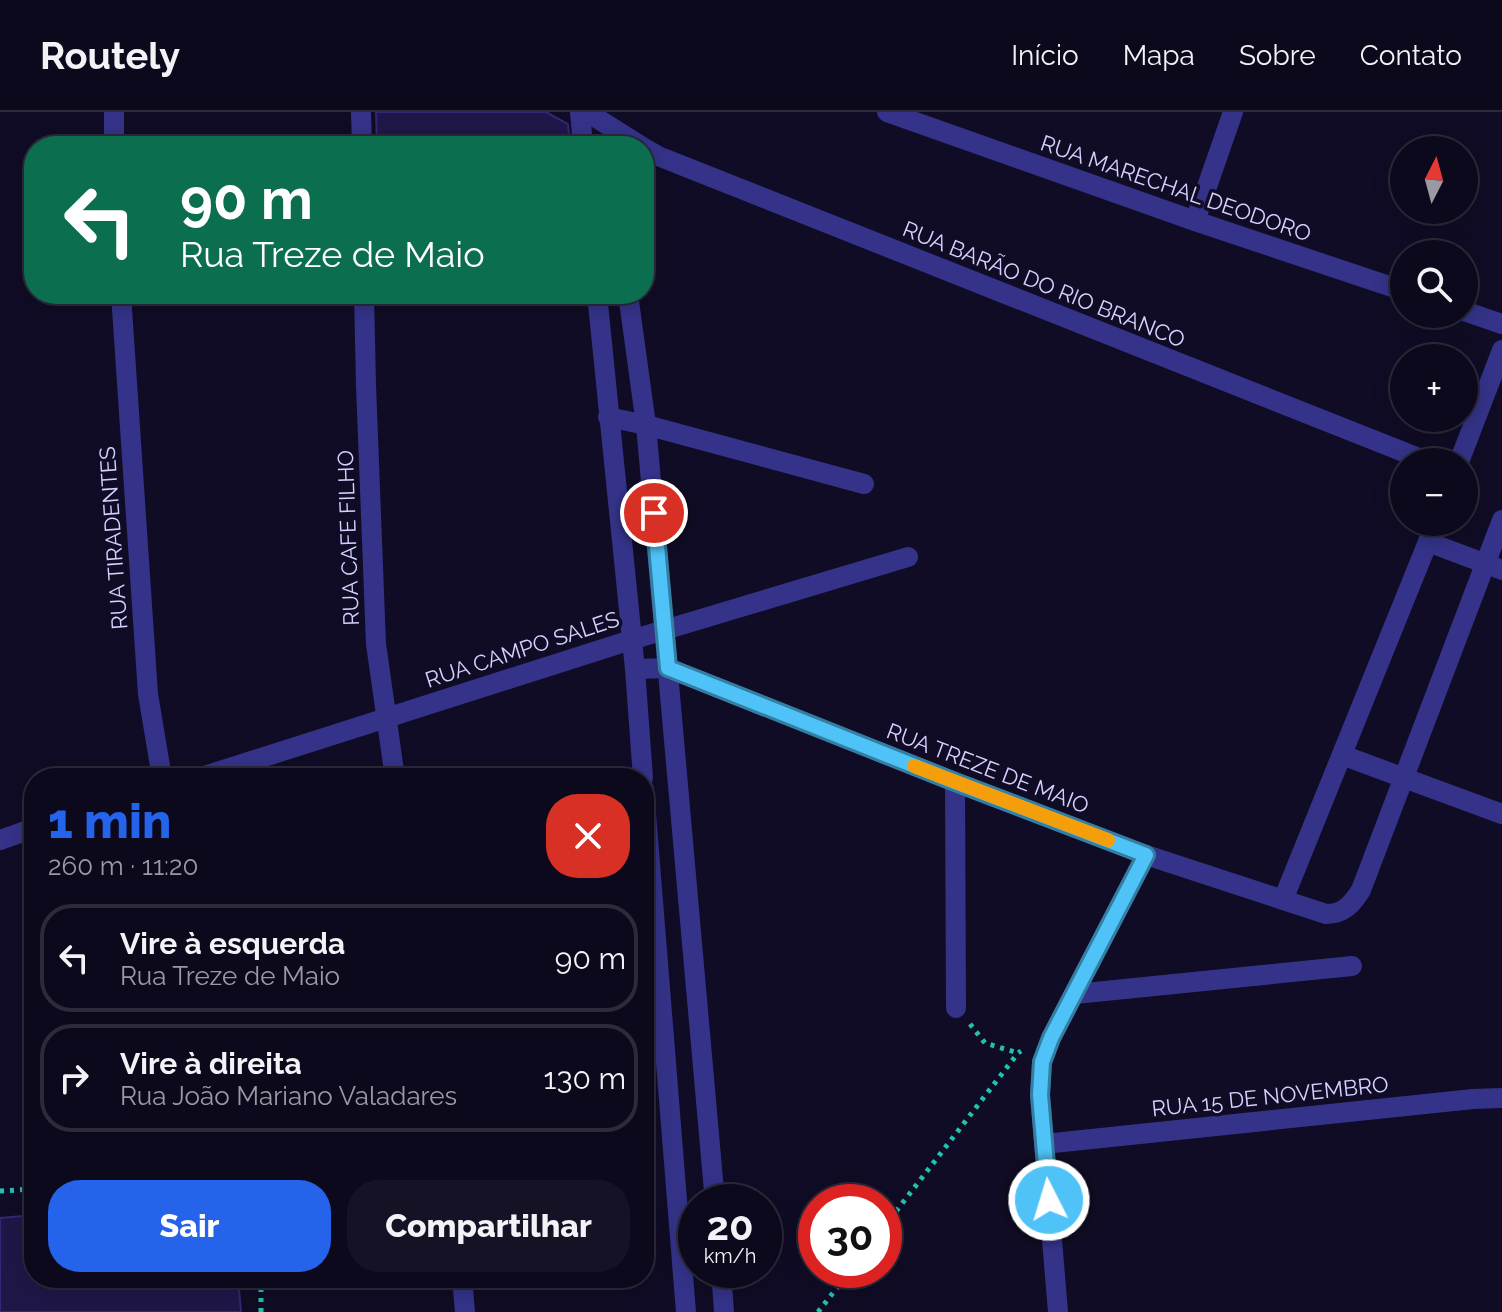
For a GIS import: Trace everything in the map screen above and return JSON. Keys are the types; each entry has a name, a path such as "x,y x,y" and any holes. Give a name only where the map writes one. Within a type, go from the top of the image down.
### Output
{"street":[{"path":"114,112 114,136"},
{"path":"361,112 362,136"},
{"path":"580,112 582,136"},
{"name":"RUA MARECHAL DEODORO","path":"887,112 1390,286"},
{"path":"1195,221 1233,112"},
{"path":"598,115 604,136"},
{"name":"RUA BARÃO DO RIO BRANCO","path":"598,115 628,136"},
{"name":"RUA BARÃO DO RIO BRANCO","path":"654,154 1393,448"},
{"name":"RUA TIRADENTES","path":"122,304 148,694 160,768"},
{"name":"RUA CAFE FILHO","path":"364,304 376,644 394,768"},
{"path":"598,304 642,768"},
{"path":"629,304 646,425 713,1184"},
{"path":"1478,316 1502,324"},
{"path":"1464,448 1502,350"},
{"path":"608,417 864,484"},
{"path":"1403,778 1494,566 1502,520"},
{"path":"1283,900 1430,536"},
{"path":"1428,542 1494,566"},
{"name":"RUA CAMPO SALES","path":"229,768 631,640 908,557"},
{"name":"RUA TREZE DE MAIO","path":"635,669 668,668 1146,855 1326,914 1336,914 1345,909 1361,890 1403,778"},
{"path":"1342,755 1502,814"},
{"path":"955,782 956,1008"},
{"path":"0,840 24,832"},
{"path":"1058,1312 1040,1095 1042,1062 1051,1038 1146,855"},
{"path":"654,914 686,1312"},
{"path":"1075,994 1352,966"},
{"name":"RUA 15 DE NOVEMBRO","path":"1044,1144 1458,1100 1502,1098"},
{"path":"463,1288 465,1312"},
{"path":"722,1288 724,1312"}],"path":[{"path":"956,1008 985,1043 1018,1053"},
{"path":"902,1204 1018,1053 1051,1038"},
{"path":"0,1191 24,1190"},
{"path":"261,1288 261,1312"},
{"path":"818,1312 837,1288"}],"building":[{"path":"376,112 546,112 568,124 569,136 377,136"},
{"path":"24,1216 24,1288 239,1288 241,1312 0,1312 0,1218"}],"slow traffic":[{"path":"914,766 1108,840"}],"route":[{"path":"654,513 668,668 1146,855 1051,1038 1042,1062 1040,1095 1049,1200"}]}
